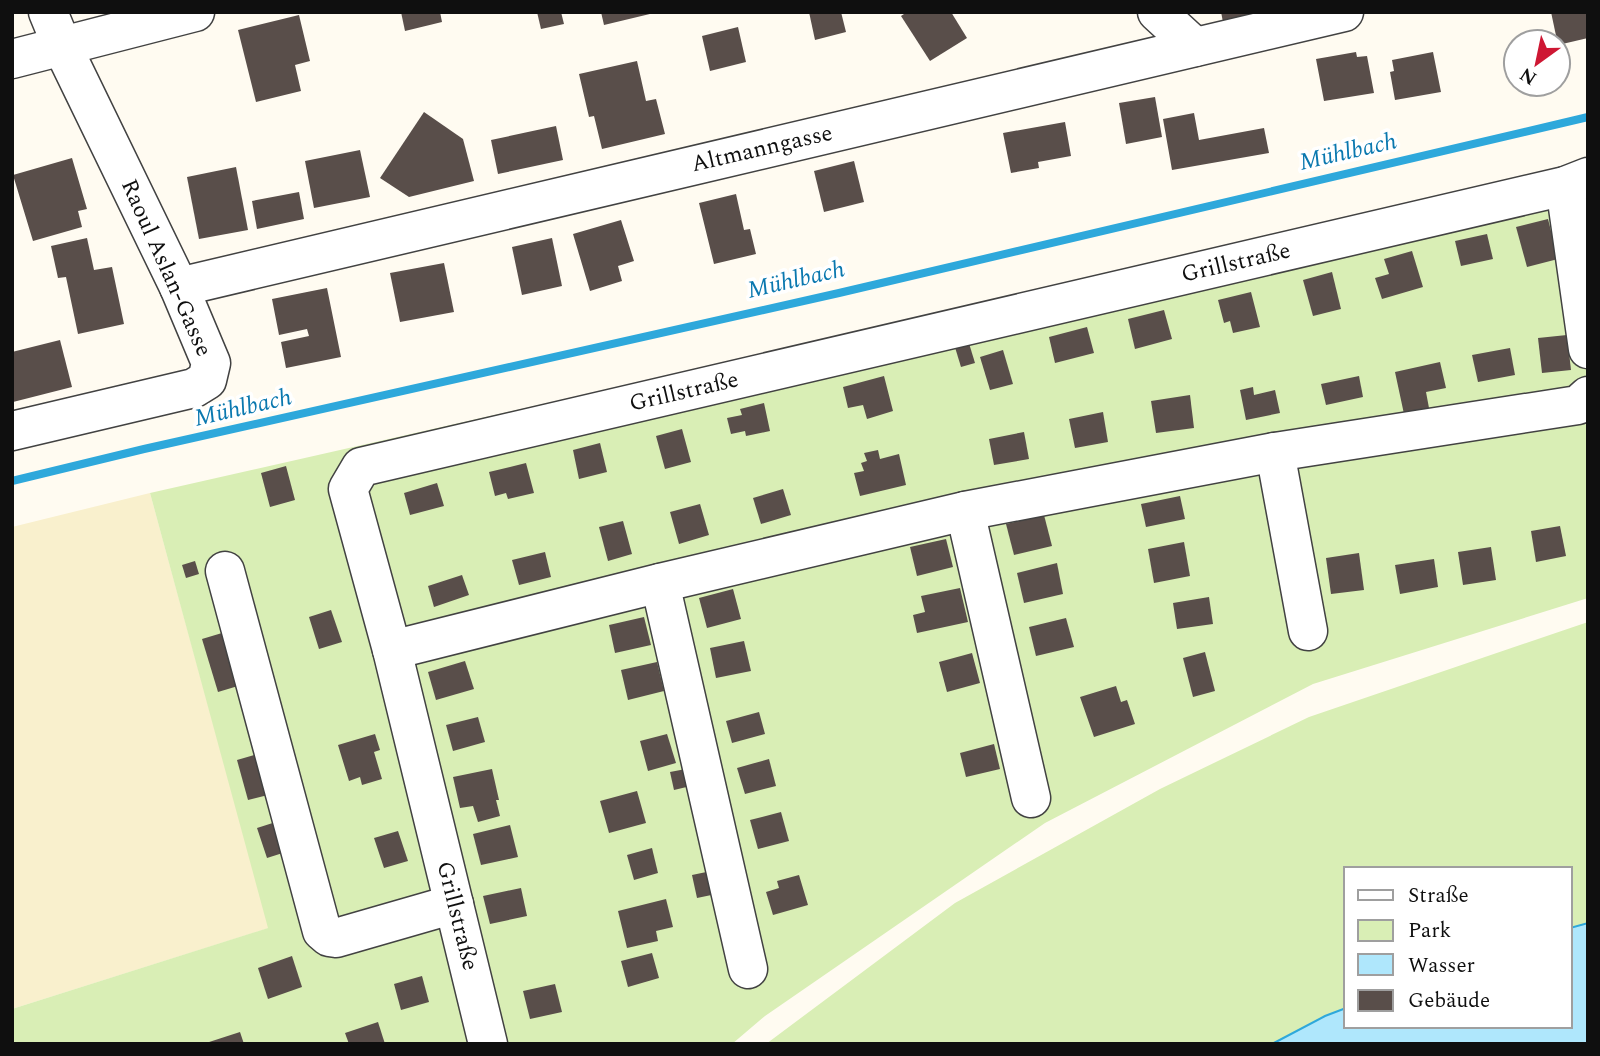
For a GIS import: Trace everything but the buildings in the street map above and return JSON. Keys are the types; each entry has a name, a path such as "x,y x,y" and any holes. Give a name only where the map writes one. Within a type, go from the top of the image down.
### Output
{"street":[{"path":"12,60 55,29 195,12"},
{"path":"1157,12 1195,47"},
{"name":"Altmanngasse","path":"179,287 1344,12"},
{"name":"Raoul Aslan-Gasse","path":"12,431 194,388 207,380 211,363 179,287 55,29"},
{"path":"1576,182 1588,349"},
{"name":"Grillstraße","path":"488,1044 393,650 348,489 361,467 1576,182"},
{"path":"393,650 965,511 1275,452 1578,405 1588,396"},
{"path":"1275,452 1308,631"},
{"path":"965,511 1031,798"},
{"path":"225,571 322,931 329,937 336,938 454,904"},
{"path":"660,583 748,969"}],"shaded area":[{"path":"150,493 269,928 12,1009 12,527"}],"green space":[{"path":"1588,164 1588,598 1313,684 1045,823 765,1016 732,1044 12,1044 12,1009 268,928 150,493 1567,172"},
{"path":"1588,622 1588,923 1572,927 1572,867 1344,867 1344,1009 1272,1044 766,1044 955,903 1160,789 1309,717"}],"water":[{"path":"1588,923 1588,1044 1272,1044 1344,1009 1344,1028 1572,1028 1572,927"}],"waterway":[{"name":"Mühlbach","path":"12,481 839,293 1588,117"}]}
